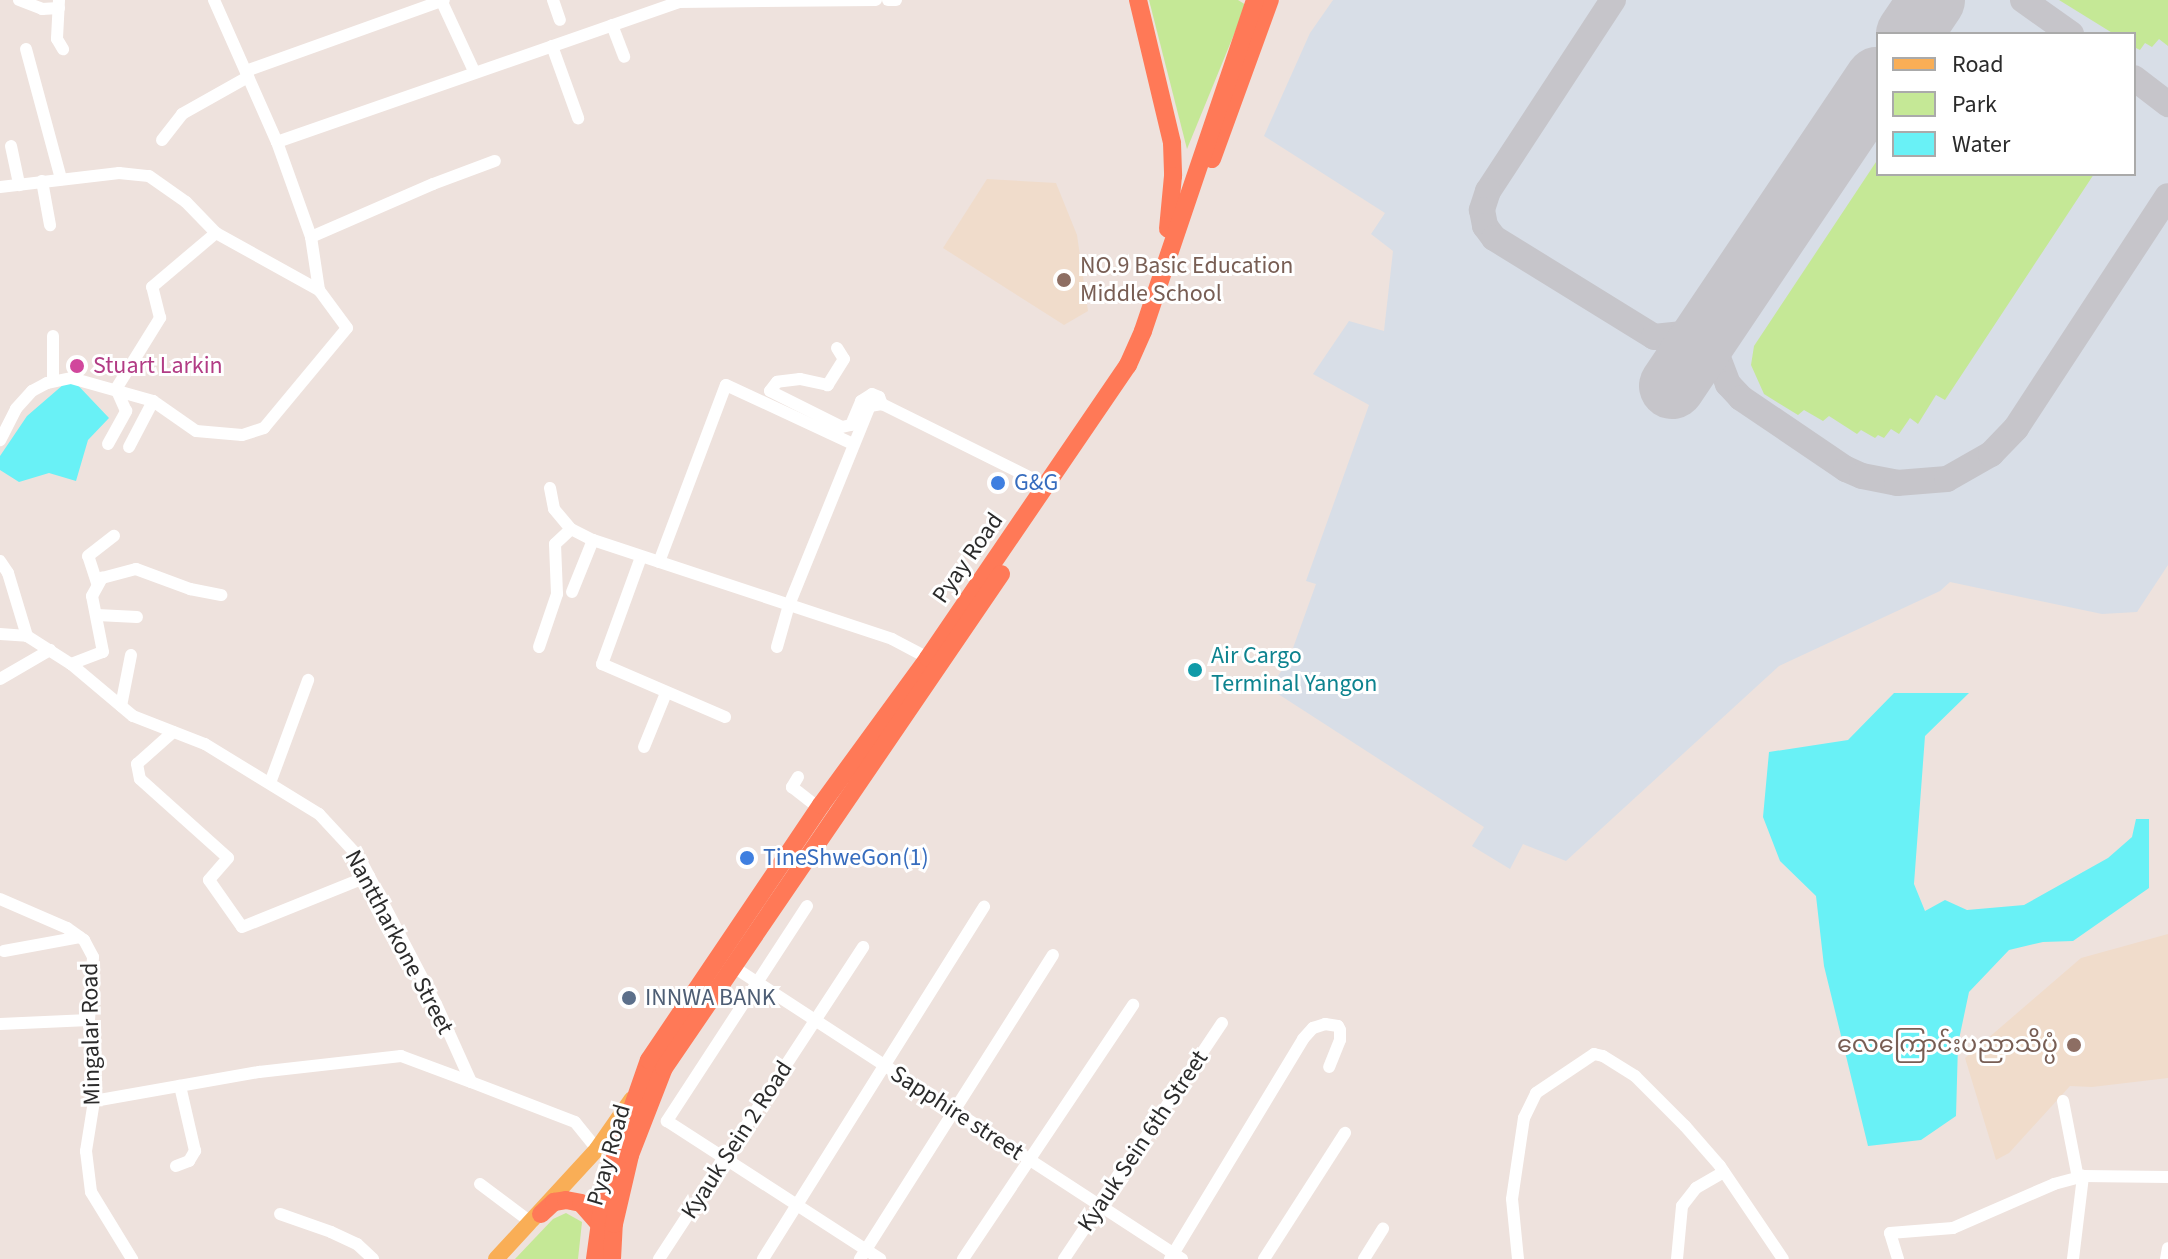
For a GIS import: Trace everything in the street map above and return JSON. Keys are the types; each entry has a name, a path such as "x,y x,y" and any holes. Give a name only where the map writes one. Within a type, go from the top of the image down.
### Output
{"highway":[{"path":"1138,0 1172,143 1173,176 1163,271"},
{"name":"Pyay Road","path":"612,1259 607,1224 611,1150 649,1060 819,808 928,658 1128,365 1255,0"},
{"name":"Pyay Road","path":"611,1150 732,966 1128,384 1151,335 1270,0"},
{"path":"537,1218 554,1202 566,1200 581,1203 607,1224"},
{"name":"Pyay Road","path":"595,1259 607,1224"}],"main road":[{"name":"Pyay Road","path":"632,1099 664,1068"},
{"path":"496,1259 611,1150"}],"street":[{"path":"19,0 42,9 59,4 57,39 63,49"},
{"path":"215,0 277,142 311,237 319,290"},
{"path":"162,140 182,114 247,74 442,0 474,71"},
{"path":"553,0 560,20"},
{"path":"277,142 678,1 876,0"},
{"path":"888,0 896,0"},
{"path":"612,25 624,57"},
{"path":"552,46 578,118"},
{"path":"26,49 61,179"},
{"path":"11,146 19,185"},
{"path":"311,237 433,184 495,161"},
{"path":"0,187 119,173 149,176 174,193 216,233 319,290 347,328 264,428 242,435 196,431 153,401 71,378 53,381 32,391 16,409 0,440"},
{"path":"42,181 50,225"},
{"path":"116,389 160,318 152,287 216,233"},
{"path":"53,336 53,381"},
{"path":"837,348 844,359 828,385 800,379 777,382 770,391 842,427 851,425 861,401 872,394 879,397 882,404"},
{"path":"659,562 726,385 853,444"},
{"path":"108,444 126,411 116,389"},
{"path":"129,447 153,401"},
{"path":"777,647 789,605 870,406 882,404 1047,486"},
{"path":"550,488 554,509 571,529 593,540 892,639 928,658"},
{"path":"539,647 557,594 555,544 571,529"},
{"path":"71,664 103,652 92,596 97,583 88,556 114,536"},
{"path":"572,592 593,540"},
{"path":"641,557 602,664 725,717"},
{"path":"0,561 8,573 27,636 0,634"},
{"path":"97,583 123,570 136,569 190,589 221,595"},
{"path":"97,615 137,617"},
{"name":"Nanttharkone Street","path":"27,636 71,664 133,716 205,744 319,814 359,857 436,1004 471,1082"},
{"path":"0,679 50,650"},
{"path":"121,706 131,655"},
{"path":"270,783 308,680"},
{"path":"644,747 666,693"},
{"path":"173,732 137,764 140,779 228,858 209,880 242,927 369,876"},
{"path":"798,777 792,787 819,808"},
{"name":"Mingalar Road","path":"0,899 67,928 80,937 93,957 89,1020 94,1101 86,1151 91,1192 132,1259"},
{"path":"807,906 667,1121 798,1204 863,1254 880,1259"},
{"path":"763,1259 984,907"},
{"path":"4,951 80,937"},
{"name":"Kyauk Sein 2 Road","path":"659,1259 863,947"},
{"path":"863,1254 1053,955"},
{"name":"Sapphire street","path":"732,966 1175,1257"},
{"path":"963,1259 1133,1005"},
{"path":"0,1024 89,1020"},
{"name":"Kyauk Sein 6th Street","path":"1064,1259 1222,1023"},
{"path":"1175,1257 1303,1039 1313,1028 1325,1024 1338,1026 1340,1030 1340,1040 1329,1067"},
{"path":"94,1101 259,1072 401,1056 575,1122 611,1150"},
{"path":"1518,1259 1512,1199 1524,1118 1536,1093 1586,1057 1603,1056 1635,1076 1724,1172 1783,1259"},
{"path":"176,1166 189,1161 195,1151 180,1086"},
{"path":"2063,1101 2081,1177 2073,1259"},
{"path":"1264,1259 1345,1133"},
{"path":"1677,1259 1682,1206 1696,1188 1724,1172"},
{"path":"1898,1259 1890,1233 1953,1228 2054,1184 2081,1177 2168,1177"},
{"path":"480,1184 537,1218"},
{"path":"280,1214 357,1244 373,1259"},
{"path":"1364,1259 1383,1228"},
{"path":"2166,1259 2168,1248"}],"shaded area":[{"path":"1333,0 2168,0 2168,565 2137,612 2102,614 1950,582 1940,591 1779,666 1566,861 1523,844 1510,869 1472,846 1484,827 1269,688 1288,662 1316,584 1306,581 1369,405 1313,374 1349,321 1384,331 1393,251 1371,234 1385,213 1264,136 1310,33"},
{"path":"987,179 1056,183 1077,235 1088,311 1064,325 943,248"},
{"name":"လေကြောင်းပညာသိပ္ပံ","path":"2168,934 2168,1078 2092,1087 2070,1086 2009,1153 1996,1160 1965,1058 2081,958"}],"green space":[{"path":"1149,0 1238,0 1246,5 1187,149"},
{"path":"2059,0 2168,0 2168,46 2159,39 2152,47 2145,43 2140,50 2136,48 2136,32 2111,32"},
{"path":"1876,162 1876,176 2093,176 1945,400 1936,395 1918,424 1910,418 1899,434 1891,429 1884,438 1878,435 1875,438 1861,430 1857,434 1829,416 1823,421 1804,410 1798,415 1764,394 1751,365 1754,346"},
{"path":"566,1213 582,1222 578,1259 515,1259 553,1219"}],"water":[{"path":"71,378 109,418 88,440 76,481 49,473 19,482 0,470 0,456 27,416"},
{"path":"1894,693 1969,693 1925,736 1914,884 1925,911 1945,900 1967,910 2024,905 2108,858 2132,837 2136,819 2149,819 2149,888 2073,941 2043,942 2009,950 1969,992 1958,1044 1956,1116 1921,1140 1868,1146 1824,966 1816,896 1780,861 1763,817 1769,752 1848,740"}],"taxiway":[{"path":"1613,0 1488,191 1482,210 1485,226 1494,238 1654,337 1690,333 1718,316"},
{"path":"1926,8 1936,0"},
{"path":"2023,0 2068,32"},
{"path":"2136,80 2168,104"},
{"path":"1718,316 1715,345 1718,358 1728,384 1741,398 1846,469 1862,476 1897,483 1947,479 1991,454 2016,428 2168,196"}],"runway":[{"path":"1910,32 1932,0"},
{"path":"1672,386 1876,83"}],"place":[{"name":"NO.9 Basic Education Middle School","path":"1064,280"},
{"name":"Stuart Larkin","path":"77,366"},
{"name":"G&G","path":"998,483"},
{"name":"Air Cargo Terminal Yangon","path":"1195,670"},
{"name":"TineShweGon(1)","path":"747,858"},
{"name":"INNWA BANK","path":"629,998"},
{"name":"လေကြောင်းပညာသိပ္ပံ","path":"2074,1045"}]}
